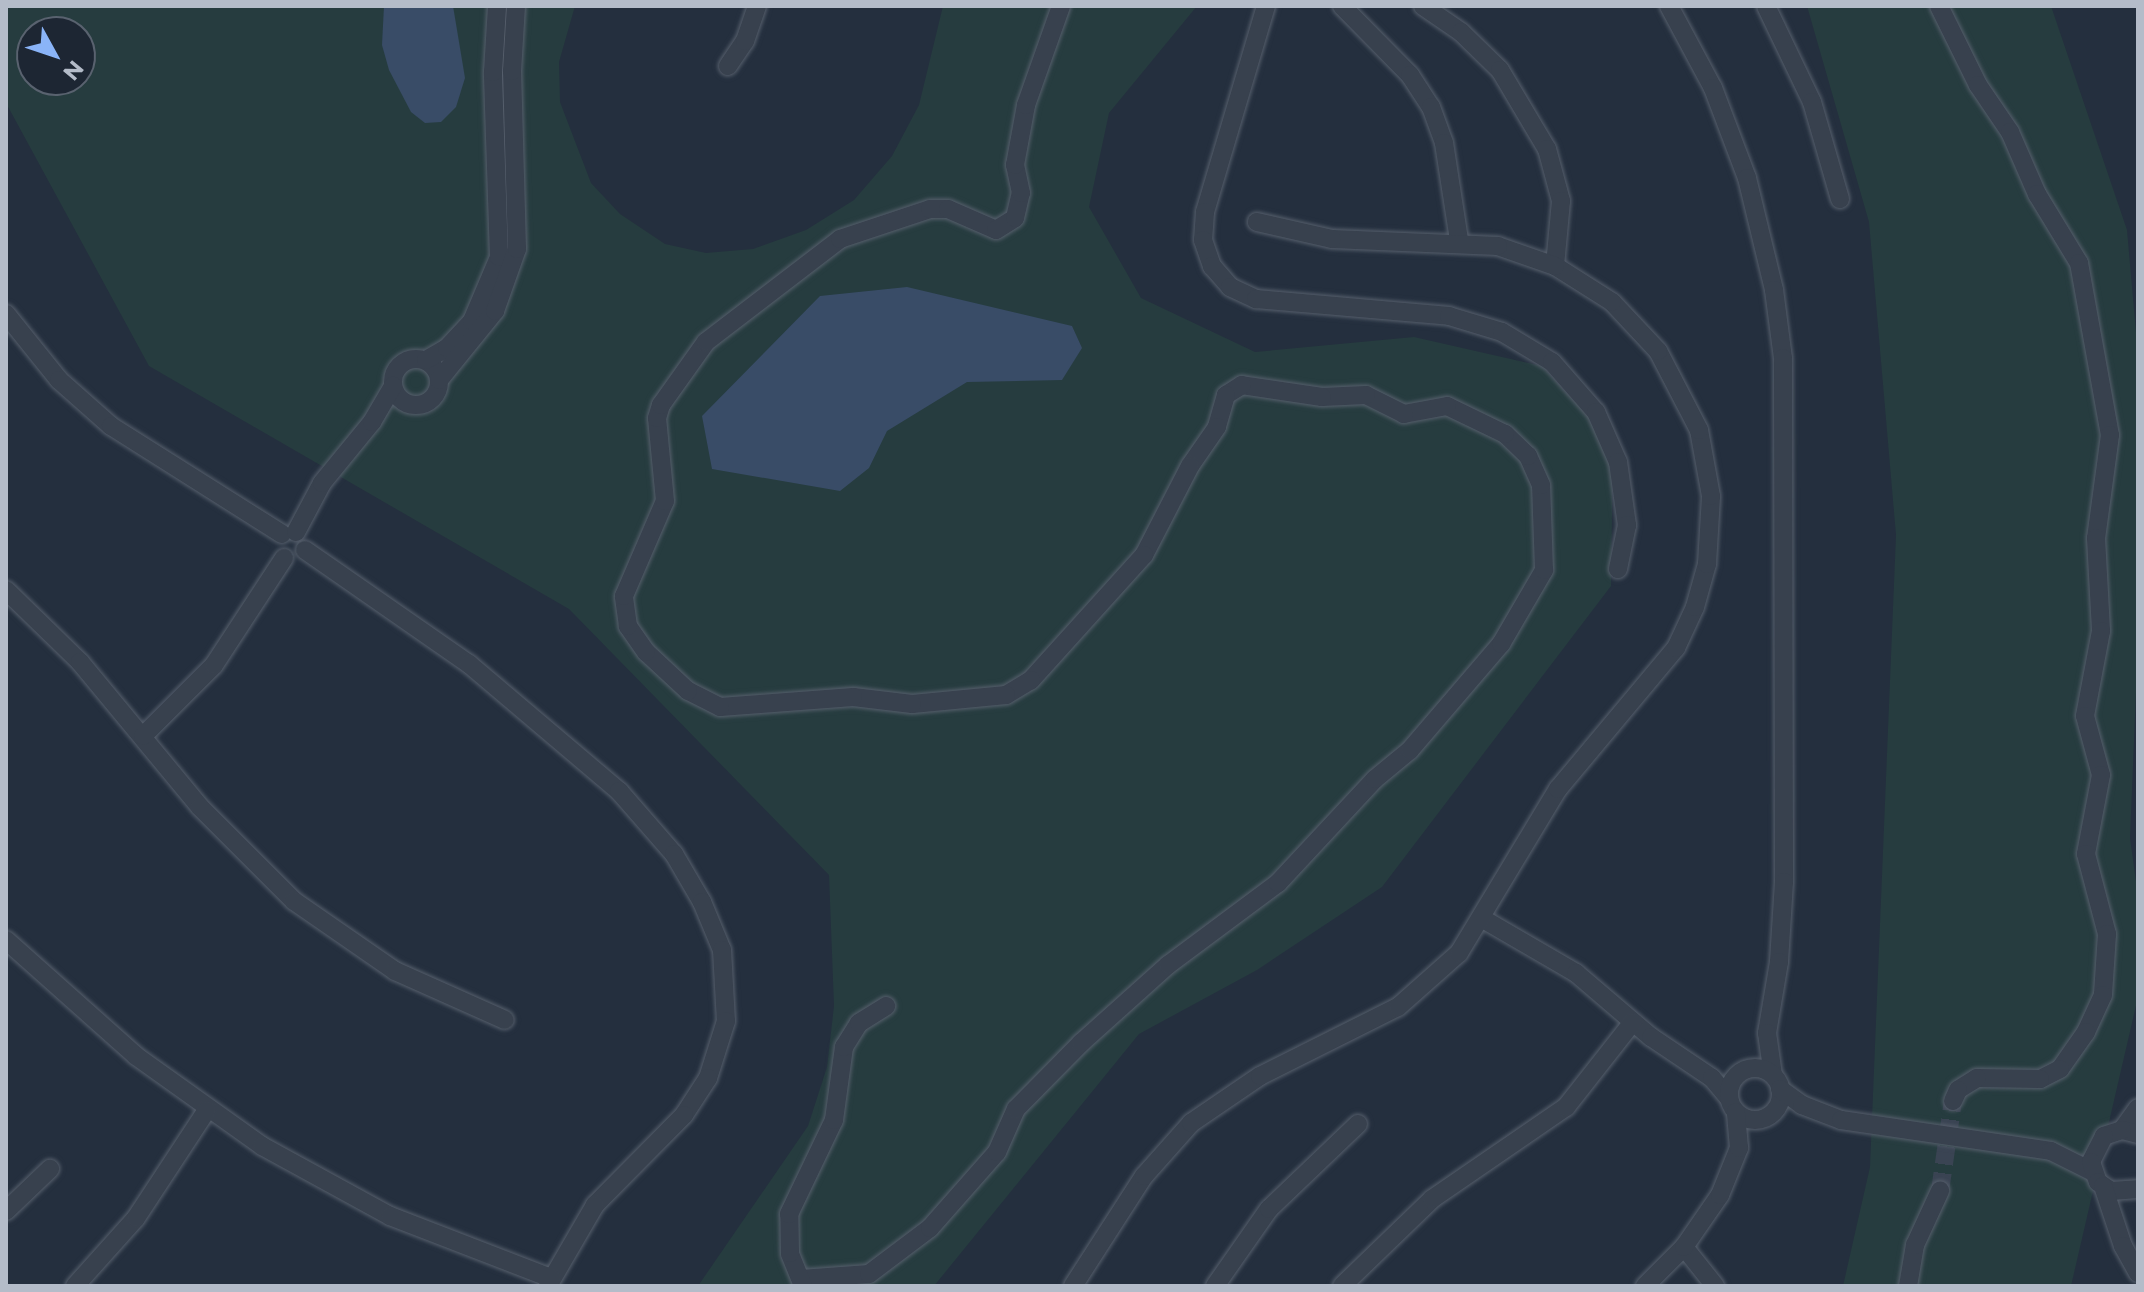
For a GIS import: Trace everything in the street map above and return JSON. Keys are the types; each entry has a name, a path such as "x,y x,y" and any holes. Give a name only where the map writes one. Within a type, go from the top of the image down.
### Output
{"street":[{"path":"284,558 277,547 322,483 372,422 393,386 402,363 426,360 447,348 472,321 499,257 493,59 497,6"},
{"path":"372,422 410,405 429,402 439,380 495,311 517,249 512,71 516,6"},
{"path":"728,66 745,41 757,6"},
{"path":"886,1006 859,1023 844,1047 834,1120 789,1214 790,1253 802,1282 869,1274 930,1228 969,1177 997,1152 1016,1109 1081,1043 1168,965 1278,883 1375,779 1410,750 1501,644 1544,570 1541,485 1528,456 1505,434 1447,406 1404,414 1366,395 1322,397 1242,385 1226,395 1217,427 1190,466 1144,555 1031,680 1006,695 912,704 853,697 720,707 688,691 646,652 628,626 624,596 665,501 657,418 661,405 706,342 832,243 930,209 965,214 996,230 1015,218 1021,193 1015,165 1026,105 1061,6"},
{"path":"1266,6 1205,212 1203,240 1212,266 1230,287 1256,299 1449,316 1502,332 1552,362 1596,412 1618,462 1627,525 1618,569"},
{"path":"1342,6 1410,75 1431,107 1444,143 1459,240"},
{"path":"1423,6 1449,23 1500,70 1547,149 1562,210 1555,266"},
{"path":"1440,6 1449,23"},
{"path":"1669,6 1713,88 1742,163 1767,252 1782,346 1784,882 1779,962 1767,1033 1777,1082 1774,1111"},
{"path":"1766,6 1812,102 1840,199"},
{"path":"1939,6 1978,85 2010,132 2037,194 2079,263 2110,435 2096,538 2100,641 2085,716 2101,775 2086,854 2107,934 2103,995 2086,1032 2060,1069 2040,1079 1977,1078 1967,1081 1953,1101"},
{"path":"1073,1286 1144,1176 1191,1123 1260,1076 1398,1007 1446,968 1483,919 1558,789 1676,648 1695,607 1710,541 1705,452 1682,389 1629,317 1555,266 1518,251 1459,240 1332,239 1257,222"},
{"path":"6,314 59,380 111,426 289,533 303,537 305,550 469,664 619,791 674,854 714,928 728,991 715,1065 684,1115 595,1205 549,1282 357,1200 207,1110 95,1022 6,940"},
{"path":"426,360 439,380"},
{"path":"393,386 410,405"},
{"path":"284,558 296,559 305,550"},
{"path":"143,736 214,665 284,558"},
{"path":"6,590 80,662 234,845 326,927 395,971 505,1020"},
{"path":"1483,919 1576,973 1633,1022 1707,1074 1732,1105 1757,1120"},
{"path":"1342,1286 1432,1199 1566,1107 1633,1022"},
{"path":"1737,1157 1732,1105 1742,1071 1767,1033"},
{"path":"1707,1074 1761,1068 1815,1111"},
{"path":"1645,1286 1684,1247 1720,1195 1757,1120 1774,1111 1815,1111 1854,1123 2051,1151 2097,1143 2130,1132 2138,1108"},
{"path":"75,1286 136,1218 207,1110"},
{"path":"1215,1286 1269,1209 1358,1124"},
{"path":"2097,1143 2098,1179 2138,1273"},
{"path":"2051,1151 2098,1179 2134,1191 2119,1234"},
{"path":"6,1211 50,1169"},
{"path":"1908,1286 1915,1245 1940,1191"},
{"path":"1684,1247 1715,1286"}],"green space":[{"path":"6,6 575,6 559,62 560,102 591,183 620,214 665,244 706,253 753,249 806,230 854,200 892,156 919,105 943,6 1197,6 1109,113 1089,207 1141,298 1255,352 1414,337 1542,366 1613,444 1611,586 1382,887 1257,970 1139,1034 934,1286 698,1286 808,1126 827,1067 834,1006 829,875 569,609 149,366 6,103"},
{"path":"1807,6 2051,6 2127,230 2138,355 2138,644 2130,838 2138,896 2138,997 2071,1286 1843,1286 1870,1167 1896,535 1869,222"}],"water":[{"path":"384,6 453,6 465,78 456,107 441,122 425,123 411,112 389,70 382,45"},
{"path":"907,287 1072,326 1082,348 1062,380 967,382 887,431 869,468 840,491 712,469 702,416 820,296"}],"tunnel":[{"path":"1940,1191 1953,1101"}]}
